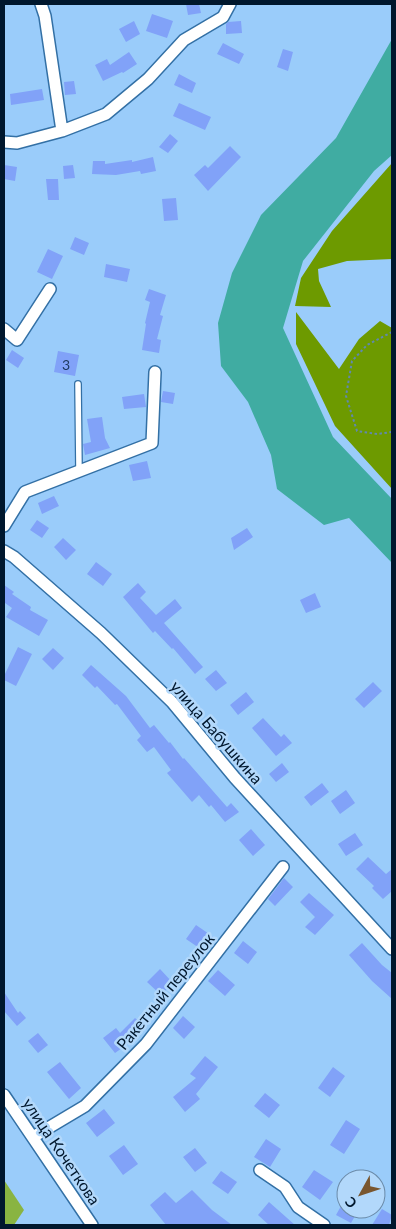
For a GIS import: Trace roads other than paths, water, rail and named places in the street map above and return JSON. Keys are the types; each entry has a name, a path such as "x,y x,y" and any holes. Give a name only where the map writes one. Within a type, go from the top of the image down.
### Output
{"street":[{"path":"40,4 45,16 62,132"},
{"path":"4,142 17,143 62,132 106,114 148,79 184,40 223,17 230,4"},
{"path":"4,329 16,340 50,289"},
{"path":"4,526 25,492 152,443 155,372"},
{"name":"улица Бабушкина","path":"4,551 14,557 101,633 172,702 235,778 392,948"},
{"name":"Ракетный переулок","path":"33,1137 84,1106 146,1044 283,867"},
{"name":"улица Кочеткова","path":"4,1094 92,1225"},
{"path":"260,1170 285,1187 298,1207 321,1225"}],"lane":[{"path":"78,384 79,471"}]}
